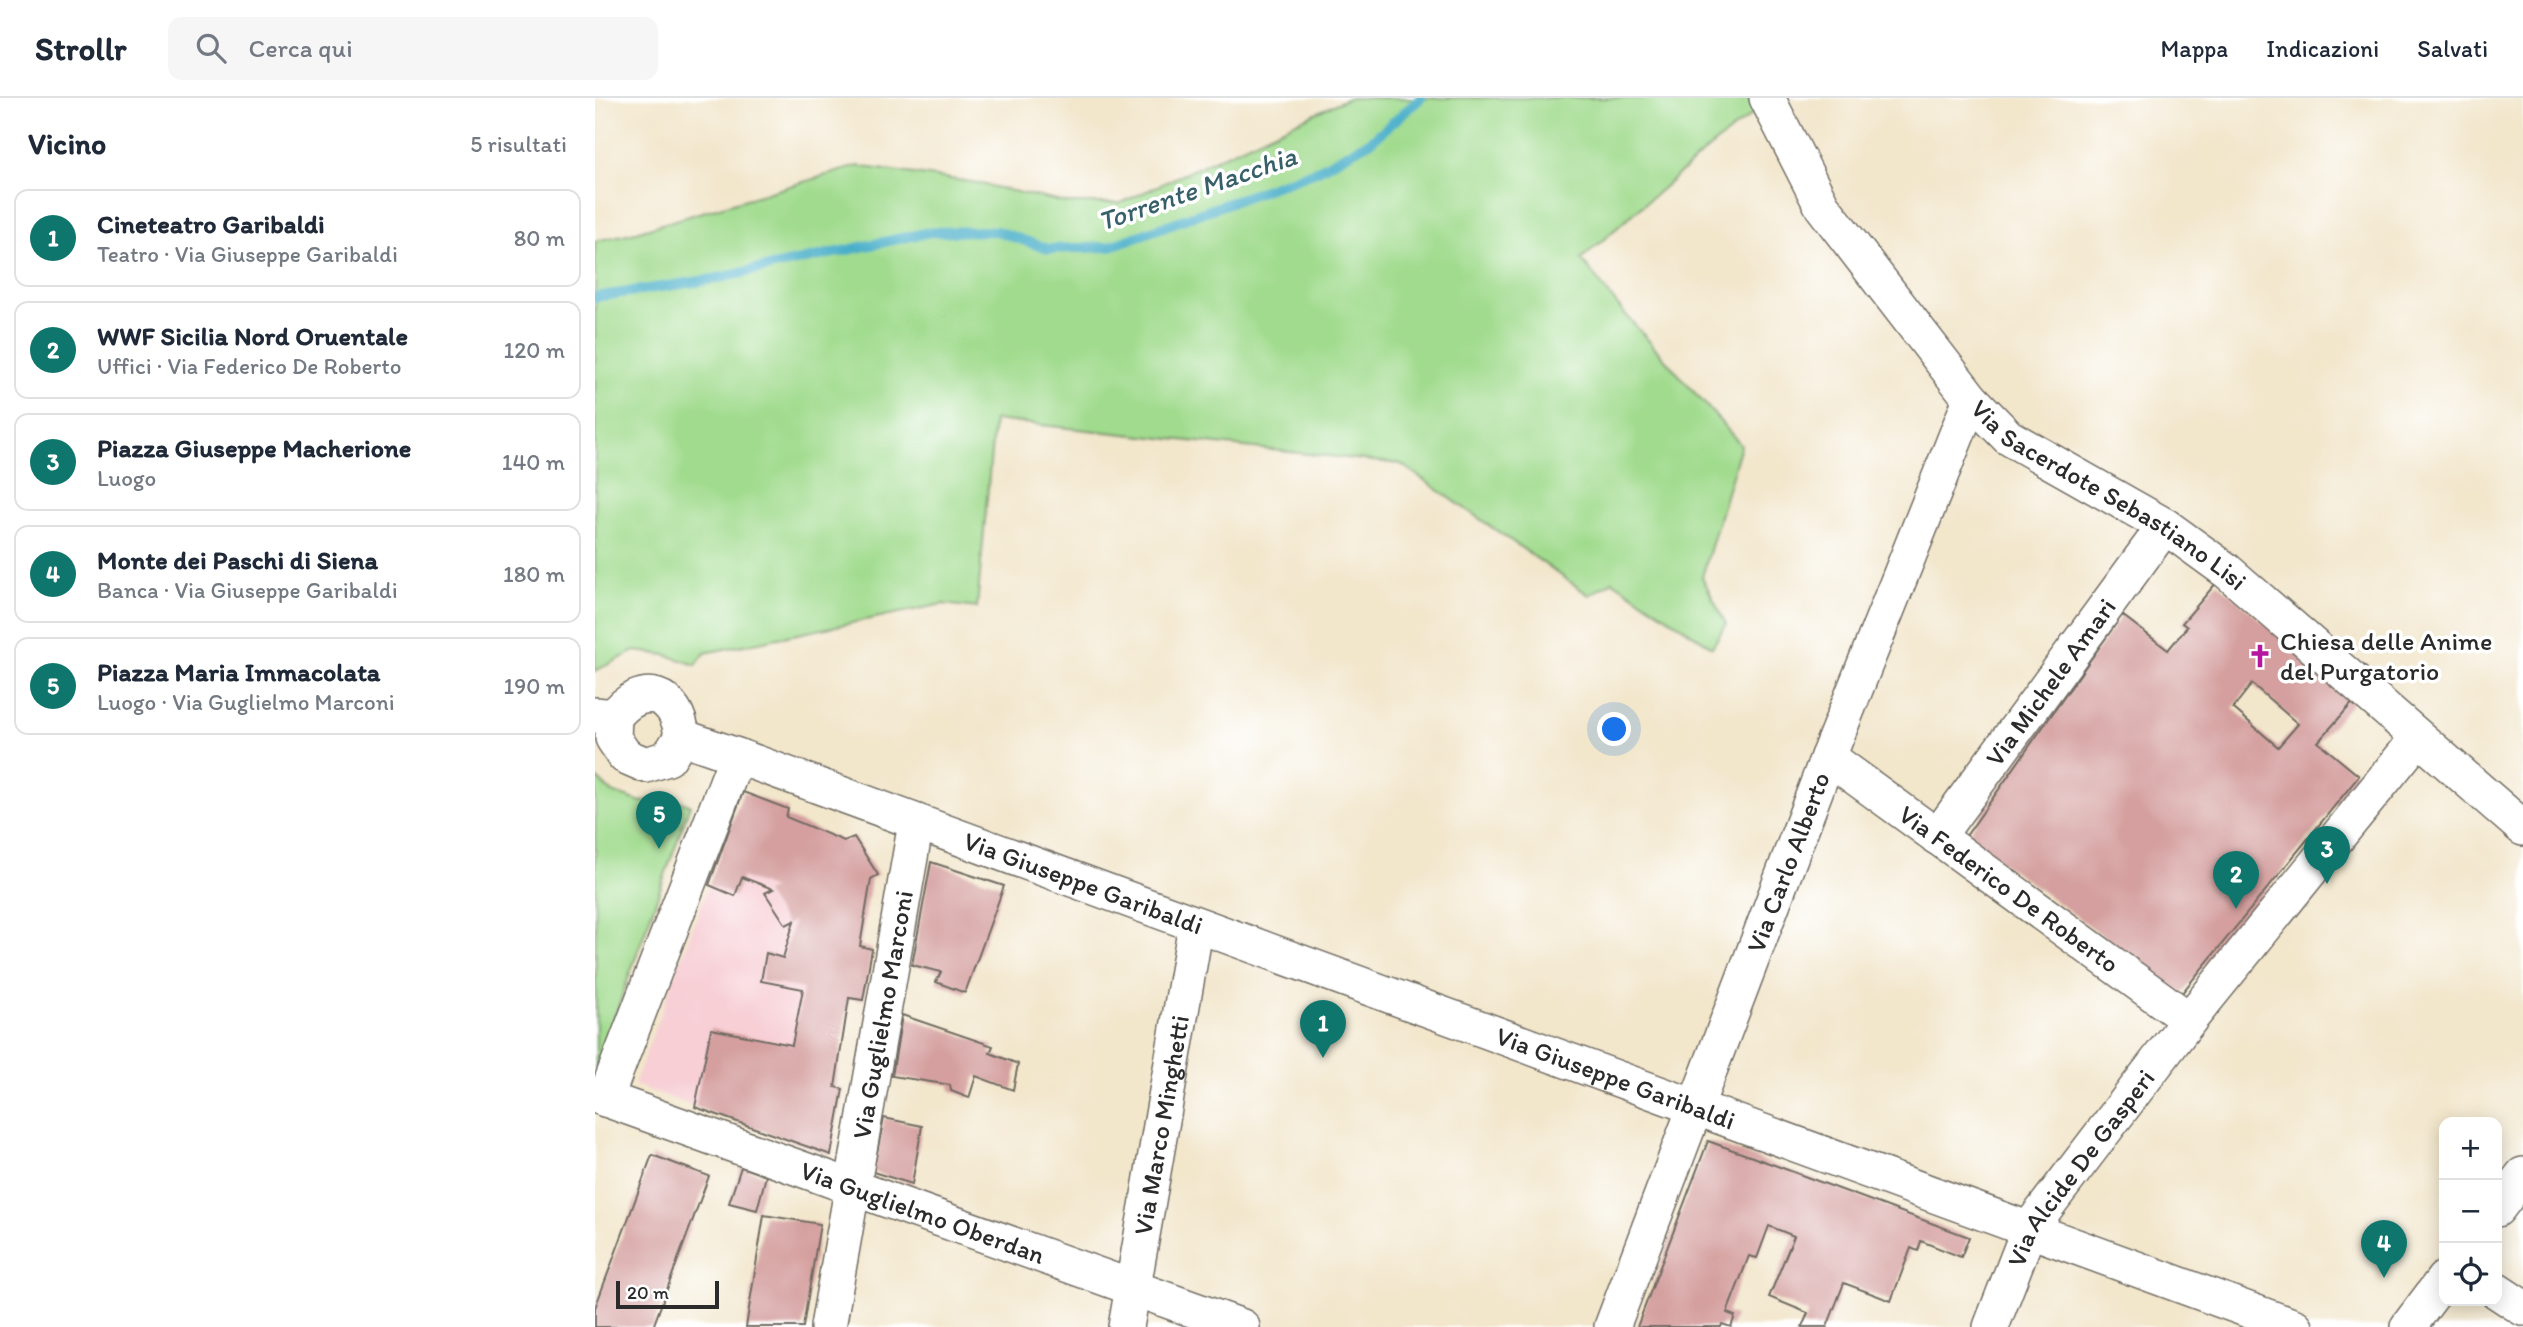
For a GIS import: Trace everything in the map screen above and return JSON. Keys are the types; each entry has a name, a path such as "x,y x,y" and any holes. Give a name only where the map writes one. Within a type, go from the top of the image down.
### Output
{"street":[{"name":"Via Sacerdote Sebastiano Lisi","path":"1767,98 1822,206 1971,399 2008,437 2165,526 2227,571 2417,739 2523,828"},
{"name":"Via Carlo Alberto","path":"1612,1327 1828,757 1971,399"},
{"name":"Via Michele Amari","path":"1937,837 2165,526"},
{"path":"647,695 667,701 680,717 682,737 668,758 646,765 625,757 613,738 605,716 627,700 647,695"},
{"name":"Via Giuseppe Garibaldi","path":"682,737 2295,1327"},
{"name":"Via Alcide De Gasperi","path":"1991,1327 2029,1229 2189,1020 2417,739"},
{"path":"600,1097 737,756"},
{"name":"Via Federico De Roberto","path":"1828,757 2189,1020"},
{"name":"Via Guglielmo Marconi","path":"828,1327 908,868 927,826"},
{"name":"Via Marco Minghetti","path":"1126,1327 1196,925"},
{"name":"Via Guglielmo Oberdan","path":"600,1097 1242,1327"},
{"path":"2502,1202 2523,1175"},
{"path":"2408,1327 2439,1286"},
{"path":"2502,1294 2523,1308"}],"shaded area":[{"path":"743,792 788,809 786,817 843,841 854,837 878,875 871,879 860,945 872,949 863,1000 849,999 835,1086 843,1089 831,1155 634,1085"}],"green space":[{"path":"1348,98 1755,98 1756,111 1581,259 1619,307 1741,445 1702,577 1726,624 1712,647 1613,581 1589,595 1401,464 994,420 977,608 943,604 705,653 696,665 666,655 635,651 595,671 595,241 632,233 857,166 972,182 1066,203 1121,203"},
{"path":"595,777 612,792 641,802 668,797 690,805 596,1069"}],"building":[{"path":"2217,582 2354,701 2318,742 2359,776 2182,993 1966,836 2122,615 2168,650 2187,627 2182,623","holes":["2252,684 2298,724 2278,747 2233,708"]},
{"path":"743,792 788,809 786,817 844,841 854,837 878,875 871,879 860,946 872,949 863,1000 849,998 835,1087 843,1089 831,1155 695,1107 711,1029 792,1045 803,989 761,981 766,953 783,958 794,921 786,925 765,893 773,889 742,877 735,896 709,885"},
{"path":"931,862 1004,886 965,993 936,982 941,972 912,965"},
{"path":"902,1015 993,1046 990,1053 1018,1064 1013,1090 976,1076 969,1098 951,1091 950,1085 892,1076"},
{"path":"884,1118 922,1126 912,1184 873,1172"},
{"path":"1708,1141 1969,1237 1961,1257 1921,1241 1918,1251 1911,1248 1891,1301 1844,1283 1827,1327 1802,1327 1808,1313 1769,1297 1794,1236 1769,1226 1757,1258 1749,1256 1727,1313 1735,1316 1731,1327 1722,1324 1721,1327 1637,1327"},
{"path":"652,1155 709,1176 653,1327 595,1327 595,1308"},
{"path":"741,1167 766,1176 757,1210 729,1203"},
{"path":"764,1215 820,1224 803,1327 746,1327"}],"waterway":[{"name":"Torrente Macchia","path":"595,297 714,279 930,232 997,231 1048,249 1108,247 1316,171 1371,141 1421,98"}],"place":[{"name":"Chiesa delle Anime del Purgatorio","path":"2260,656"},
{"name":"Piazza Maria Immacolata","path":"659,849"},
{"name":"Piazza Giuseppe Macherione","path":"2327,884"},
{"name":"WWF Sicilia Nord Oruentale","path":"2236,909"},
{"name":"Cineteatro Garibaldi","path":"1323,1058"},
{"name":"Monte dei Paschi di Siena","path":"2384,1278"}]}
